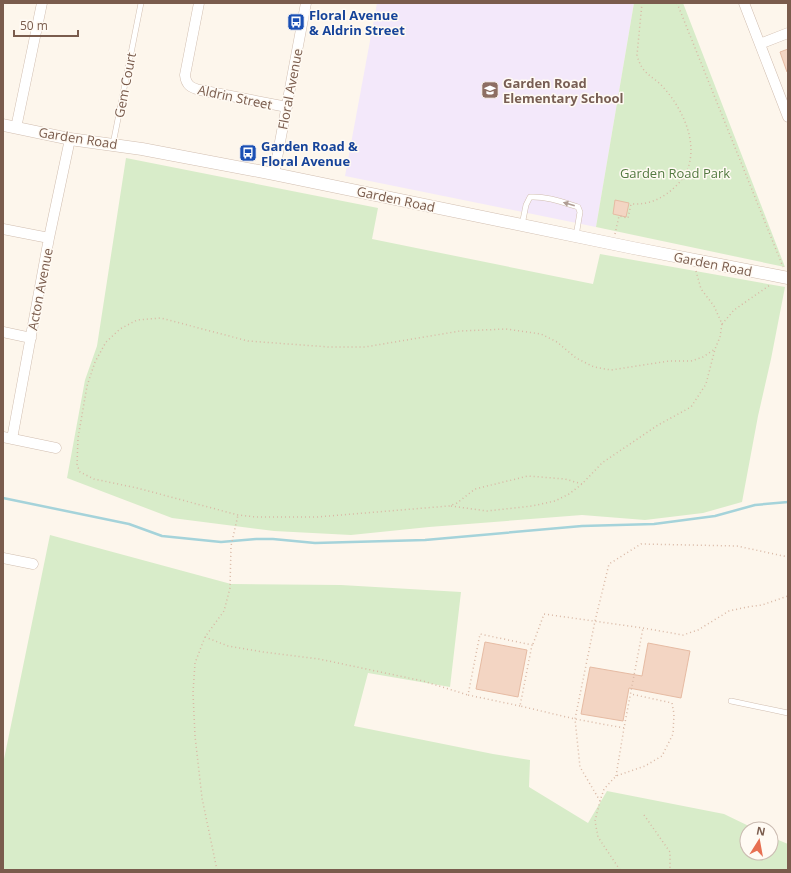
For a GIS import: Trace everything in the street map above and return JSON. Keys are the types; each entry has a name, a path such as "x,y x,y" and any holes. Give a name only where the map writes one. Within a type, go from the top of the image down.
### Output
{"street":[{"path":"16,128 42,3"},
{"name":"Aldrin Street","path":"198,3 185,75 186,82 193,89 287,107"},
{"name":"Floral Avenue","path":"274,174 306,3"},
{"path":"744,3 788,117"},
{"path":"760,44 788,33"},
{"name":"Garden Road","path":"3,125 70,139 113,144 274,174 695,261 785,278"},
{"name":"Acton Avenue","path":"7,438 31,338 70,139"},
{"path":"3,229 50,238"},
{"path":"3,332 31,338"},
{"path":"7,438 56,448"},
{"path":"3,558 33,564"}],"lane":[{"name":"Gem Court","path":"113,144 141,3"},
{"path":"522,225 526,206 530,197 552,200 578,207 580,212 576,236"},
{"path":"731,701 788,713"}],"path":[{"path":"613,244 619,216 628,218 631,204 656,201 669,193 681,181 687,172 691,153 690,139 684,120 666,90 647,74 638,60 637,55 642,3"},
{"path":"677,3 785,278 734,310 722,324 720,336 714,348 706,384 691,406 658,425 602,463 582,484 569,494 555,501 532,506 487,511 449,506 317,517 256,517 238,515 137,488 94,479 80,472 77,465 78,438 87,386 95,362 106,342 120,329 137,320 161,318 248,341 329,347 365,347 460,331 506,329 541,334 557,342 576,358 594,367 611,370 669,361 690,361 703,357 714,348"},
{"path":"695,261 696,274 701,289 714,306 722,324"},
{"path":"449,506 458,503 475,489 528,476 564,479 582,484"},
{"path":"217,870 202,798 195,736 193,692 195,663 204,637 224,611 230,588 231,546 238,515"},
{"path":"600,801 580,767 575,719 595,621 609,564 641,544 737,546 788,557"},
{"path":"520,706 532,645 544,614 683,635 698,630 729,611 747,606 762,605 788,596"},
{"path":"616,776 644,628"},
{"path":"468,695 480,634 532,645"},
{"path":"204,637 228,646 319,659 423,681 468,695 575,719 624,728"},
{"path":"620,870 598,837 595,821 604,789 616,776 645,766 662,756 673,734 674,714 672,703 631,694"},
{"path":"644,815 670,852 670,870"}],"shaded area":[{"name":"Garden Road Elementary School","path":"377,3 634,3 596,227 345,176"}],"green space":[{"name":"Garden Road Park","path":"634,3 683,3 785,267 596,227"},
{"path":"126,158 378,208 372,239 593,284 600,254 785,287 742,502 703,513 645,520 582,515 429,527 351,535 274,531 172,518 67,478 85,380 97,346"},
{"path":"50,535 231,584 341,585 461,592 450,687 368,673 354,726 530,760 529,787 588,823 607,791 724,814 739,821 739,861 779,861 779,840 788,844 788,870 3,870 3,764"}],"building":[{"path":"788,49 788,72 787,72 780,52"},
{"path":"615,200 629,203 626,217 613,214"},
{"path":"485,642 527,650 518,697 476,689"},
{"path":"648,643 690,651 681,698 629,688 623,721 581,714 590,667 642,676"}],"waterway":[{"path":"3,498 129,524 162,536 221,542 273,539 315,543 425,540 582,526 654,524 715,516 755,505 788,502"}],"place":[{"name":"Floral Avenue & Aldrin Street","path":"296,22"},
{"name":"Garden Road Elementary School","path":"490,90"},
{"name":"Garden Road & Floral Avenue","path":"248,153"}]}
